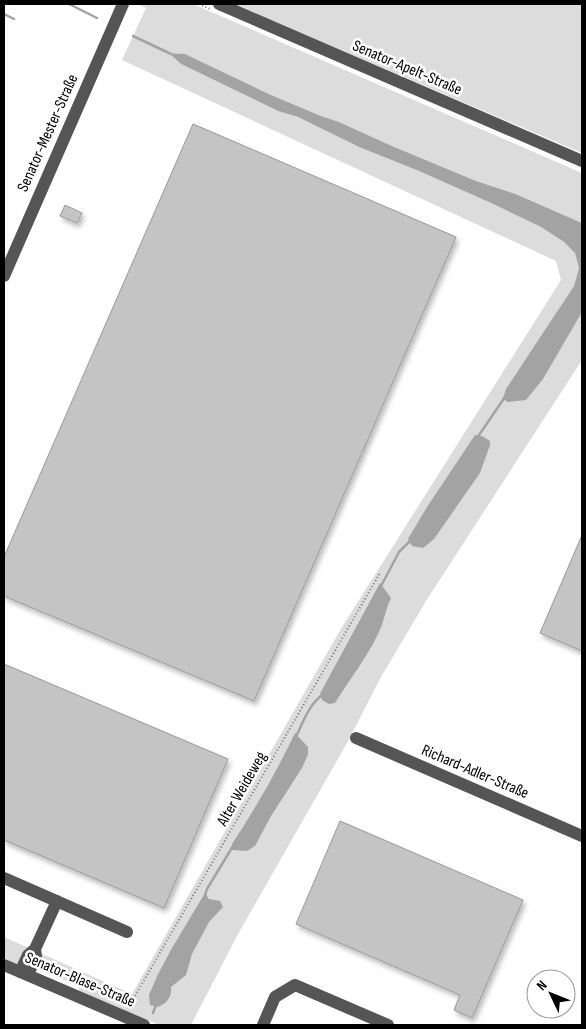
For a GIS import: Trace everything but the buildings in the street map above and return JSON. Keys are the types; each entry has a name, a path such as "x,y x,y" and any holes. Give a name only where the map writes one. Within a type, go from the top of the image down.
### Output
{"street":[{"name":"Senator-Mester-Straße","path":"4,276 123,4"},
{"name":"Senator-Apelt-Straße","path":"219,4 582,161"},
{"name":"Richard-Adler-Straße","path":"356,738 582,836"},
{"path":"4,878 127,932"},
{"path":"24,973 36,956 35,949 57,901"},
{"name":"Senator-Blase-Straße","path":"4,965 144,1025"},
{"path":"263,1025 276,997 295,985 388,1025"}],"path":[{"name":"Alter Weideweg","path":"122,1016 380,573"}],"shaded area":[{"path":"139,4 193,4 582,173 582,223 517,194 476,181 271,95 185,54 170,53 181,64 278,111 298,117 359,147 491,203 541,227 564,242 575,253 579,268 574,286 516,376 565,340 582,312 582,360 426,601 381,677 347,743 238,934 191,1025 159,1025 80,991 77,986 36,967 30,970 4,958 4,937 132,994 342,627 561,280 556,261 122,60 146,8"},
{"path":"234,4 582,4 582,153"},
{"path":"169,53 185,54 271,95 476,181 516,194 582,223 582,312 543,379 526,400 507,402 503,398 506,389 574,286 579,268 575,253 564,242 541,227 491,203 359,147 298,117 278,111 181,64"},
{"path":"475,435 482,436 490,441 480,473 434,539 423,548 412,546 408,539"},
{"path":"380,583 391,598 380,630 335,703 329,704 322,700 320,694"},
{"path":"295,733 308,747 308,754 302,768 271,816 255,846 247,851 232,850 232,844 265,790"},
{"path":"205,893 209,899 220,901 223,907 209,922 192,954 186,975 171,987 171,994 164,1004 158,1007 150,1005 149,995 158,974"}],"waterway":[{"path":"69,4 97,18"},
{"path":"4,14 14,19"},
{"path":"133,36 171,54"},
{"path":"477,438 505,397"},
{"path":"381,586 399,552 410,541"},
{"path":"296,737 310,709 322,695"},
{"path":"205,895 233,846"},
{"path":"153,1013 156,1005"}]}
